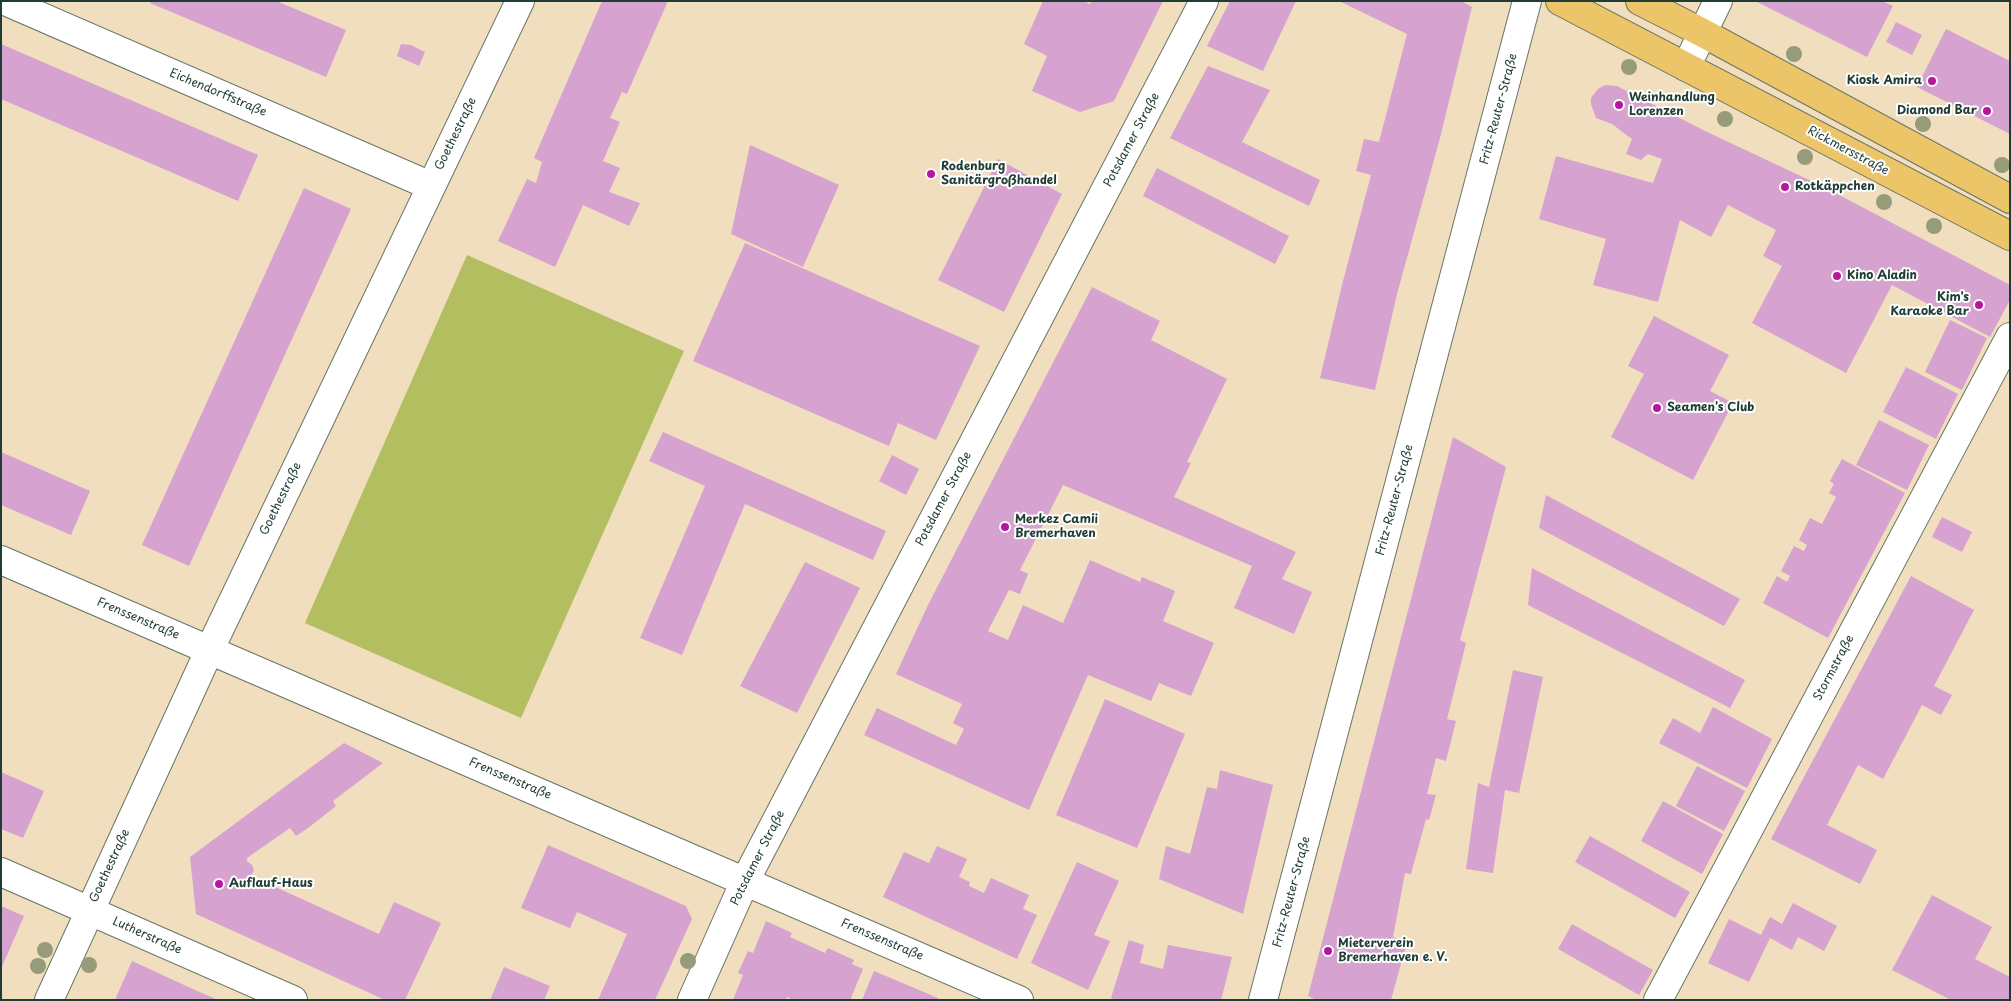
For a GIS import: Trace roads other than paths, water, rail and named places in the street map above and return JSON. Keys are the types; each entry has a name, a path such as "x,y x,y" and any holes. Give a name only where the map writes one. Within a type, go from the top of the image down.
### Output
{"main road":[{"name":"Rickmersstraße","path":"1560,1 2010,236"},
{"path":"1640,1 1702,32 2010,199"}],"street":[{"name":"Eichendorffstraße","path":"5,1 431,186"},
{"name":"Goethestraße","path":"49,1000 210,649 520,1"},
{"name":"Potsdamer Straße","path":"692,1000 745,881 1204,1"},
{"name":"Fritz-Reuter-Straße","path":"1263,1000 1528,1"},
{"path":"1686,66 1718,1"},
{"name":"Stormstraße","path":"1658,1000 2010,337"},
{"name":"Frenssenstraße","path":"1,560 1018,1000"},
{"name":"Lutherstraße","path":"1,872 293,1000"}],"place":[{"name":"Kiosk Amira","path":"1932,81"},
{"name":"Weinhandlung Lorenzen","path":"1619,105"},
{"name":"Diamond Bar","path":"1987,111"},
{"name":"Rodenburg Sanitärgroßhandel","path":"931,174"},
{"name":"Rotkäppchen","path":"1785,187"},
{"name":"Kino Aladin","path":"1837,276"},
{"name":"Kim's Karaoke Bar","path":"1979,305"},
{"name":"Seamen's Club","path":"1657,408"},
{"name":"Merkez Camii Bremerhaven","path":"1005,527"},
{"name":"Auflauf-Haus","path":"219,884"},
{"name":"Mieterverein Bremerhaven e. V.","path":"1328,951"}]}
